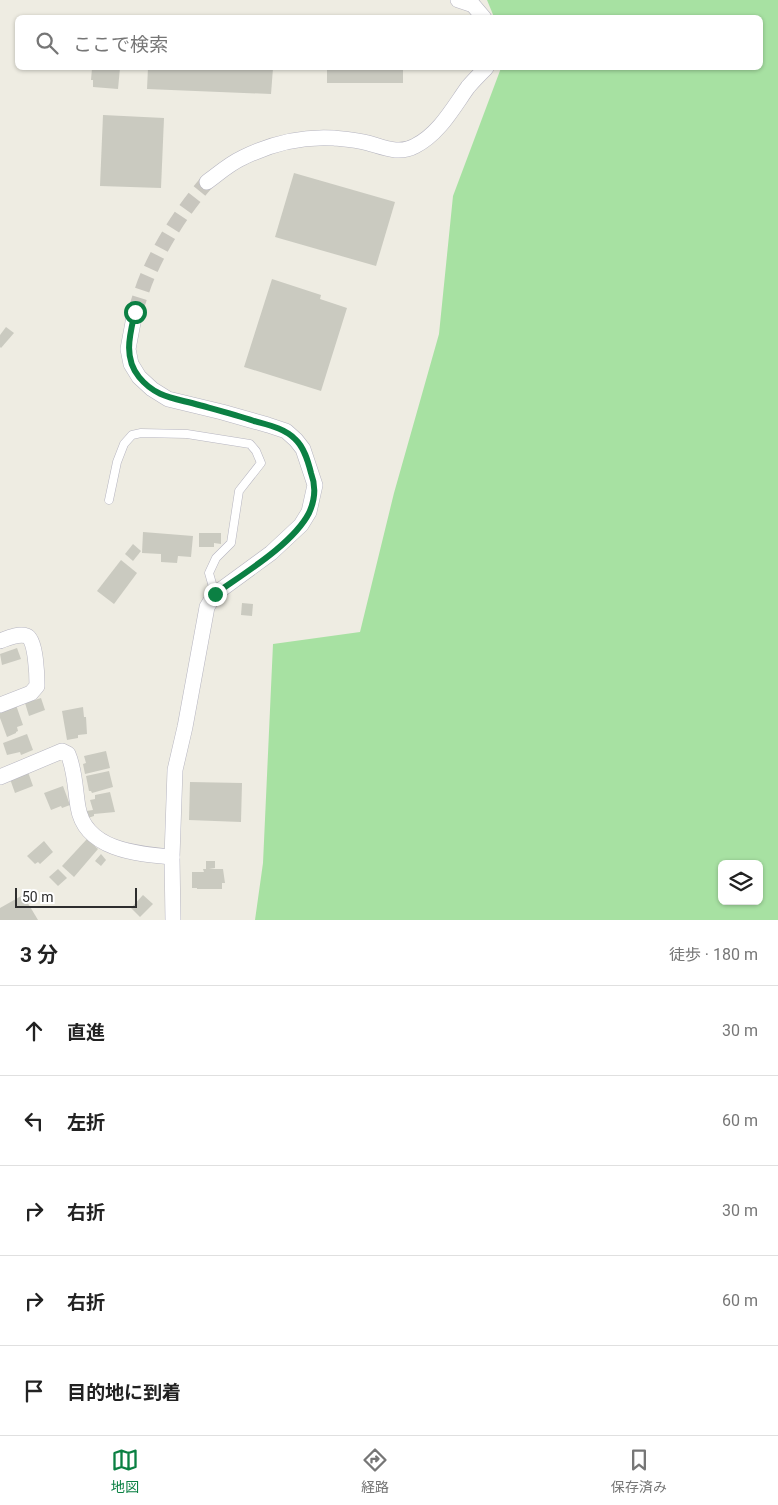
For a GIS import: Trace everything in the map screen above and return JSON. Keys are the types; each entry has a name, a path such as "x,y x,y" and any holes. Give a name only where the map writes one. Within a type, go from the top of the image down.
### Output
{"street":[{"path":"458,0 472,5 481,15"},
{"path":"207,182 240,159 268,147 311,138 334,138 366,142 389,150 414,147 442,124 484,70"},
{"path":"135,312 128,348 131,364 139,377 152,389 168,399 222,412 286,431 303,449 315,485 314,498 309,512 291,536 215,594 205,616 185,727 175,770 172,857 173,920"},
{"path":"0,641 16,635 28,636 32,639 37,686 32,693 0,705"},
{"path":"0,777 62,751 68,754 72,762 78,808 82,821 95,837 136,853 172,857"}],"lane":[{"path":"109,500 117,462 124,444 132,435 141,433 187,434 250,444 256,450 260,463 238,491 231,543 216,558 209,573 215,594"}],"green space":[{"path":"487,0 778,0 778,920 255,920 263,863 273,644 360,632 394,493 439,334 453,196 500,70 763,70 763,15 493,15"}],"building":[{"path":"92,70 120,70 118,89 93,87 93,80 91,80"},
{"path":"148,70 273,70 271,94 147,89"},
{"path":"327,70 403,70 403,83 327,83"},
{"path":"103,115 164,118 161,188 100,186"},
{"path":"294,173 395,202 376,266 275,237"},
{"path":"272,279 321,295 320,299 347,308 321,391 244,367"},
{"path":"6,327 14,333 1,348 0,335"},
{"path":"143,532 193,536 191,557 178,556 177,563 161,562 161,554 142,553"},
{"path":"199,533 221,533 221,544 214,543 214,547 199,547"},
{"path":"133,544 141,551 133,561 125,554"},
{"path":"121,560 137,573 114,604 97,591"},
{"path":"242,603 253,604 252,616 241,615"},
{"path":"17,648 21,659 2,665 0,654"},
{"path":"41,698 45,710 29,716 25,703"},
{"path":"16,705 23,725 17,727 18,731 16,733 7,737 0,718 0,711"},
{"path":"83,707 84,717 86,717 87,734 78,735 78,738 67,740 62,711"},
{"path":"27,734 33,750 21,755 20,752 7,755 3,743"},
{"path":"106,751 110,768 85,774 83,764 86,763 84,756"},
{"path":"109,771 113,787 92,793 89,791 86,776"},
{"path":"28,772 33,786 15,793 10,779"},
{"path":"190,782 242,783 241,822 189,820"},
{"path":"63,786 70,805 51,810 44,793"},
{"path":"110,792 115,812 94,814 94,816 88,818 86,811 93,810 90,800 95,799 95,795"},
{"path":"87,839 98,849 74,877 62,866"},
{"path":"44,841 53,852 40,864 38,862 35,864 27,856"},
{"path":"101,854 106,860 101,866 95,861"},
{"path":"206,861 215,861 215,868 209,869 223,869 225,883 222,883 222,889 192,888 192,872 204,872 203,869 206,869"},
{"path":"58,869 67,878 58,886 49,877"},
{"path":"23,895 38,920 0,920 0,908"},
{"path":"143,895 153,904 140,917 131,908"}],"tunnel":[{"path":"135,312 146,279 160,250 182,215 207,182"}],"route":[{"path":"135,312 128,348 131,364 139,377 152,389 168,399 194,404 286,431 303,449 310,467 315,485 314,498 309,512 301,525 271,553 215,594"}]}
